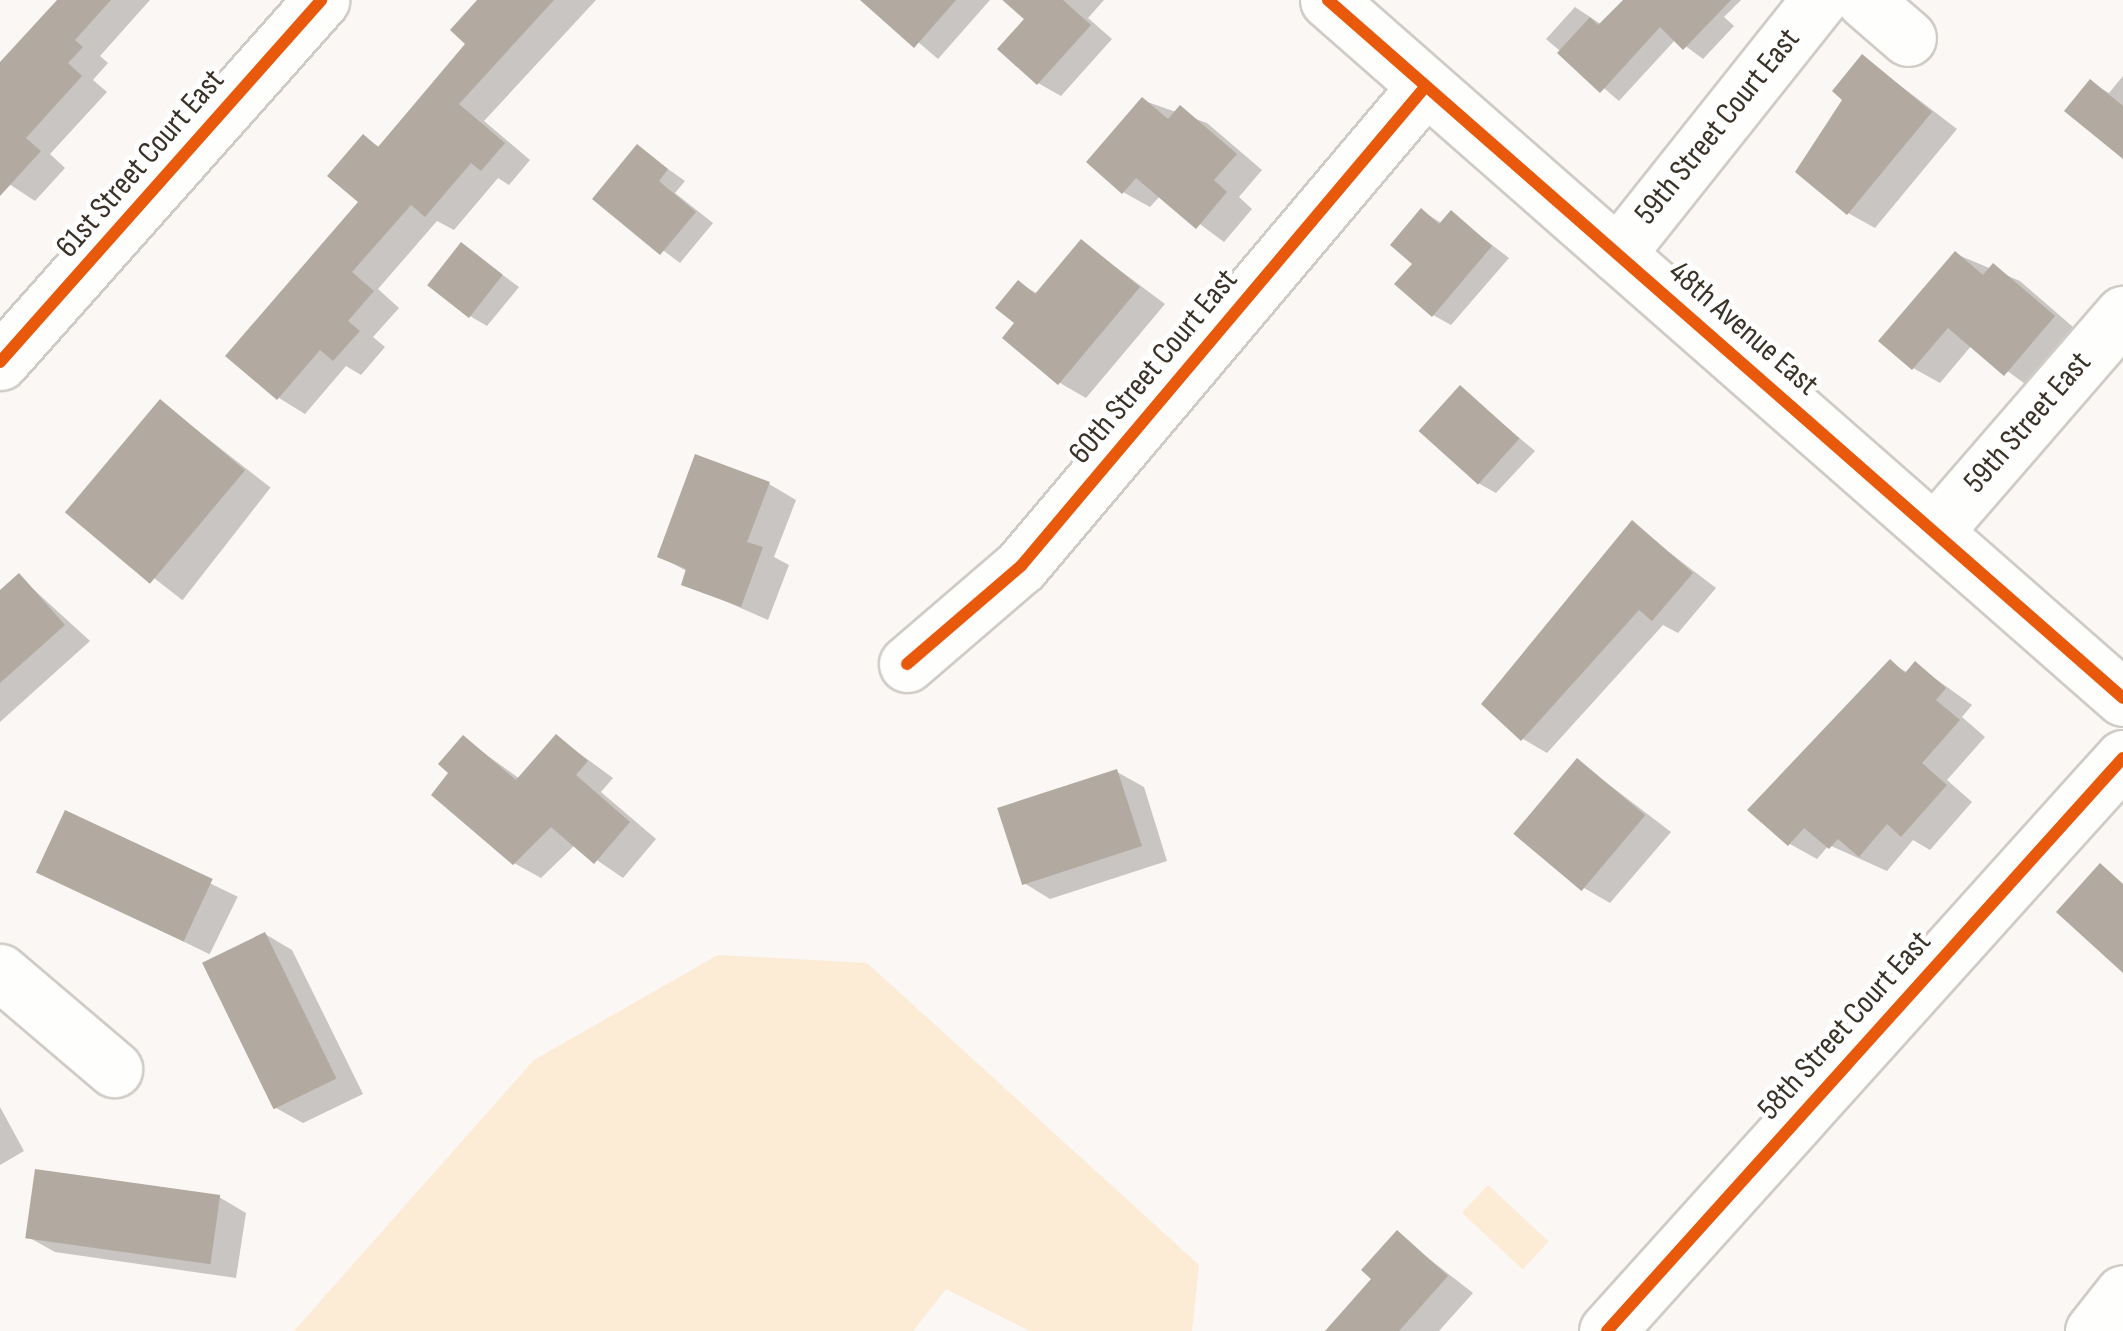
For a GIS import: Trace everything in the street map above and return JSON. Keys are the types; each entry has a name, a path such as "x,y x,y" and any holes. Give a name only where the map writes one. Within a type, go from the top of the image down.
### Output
{"street":[{"name":"61st Street Court East","path":"0,362 321,0"},
{"name":"48th Avenue East","path":"1328,0 2123,698"},
{"name":"59th Street Court East","path":"1618,254 1819,0"},
{"path":"1864,0 1908,38"},
{"name":"60th Street Court East","path":"907,664 1022,566 1426,88"},
{"name":"59th Street East","path":"1934,532 2123,314"},
{"name":"58th Street Court East","path":"1608,1331 2123,758"},
{"path":"0,972 114,1069"},
{"path":"2093,1331 2123,1293"}],"shaded area":[{"path":"718,955 867,963 1199,1265 1192,1331 1030,1331 946,1289 913,1331 294,1331 534,1060"},
{"path":"1488,1185 1549,1242 1523,1269 1462,1213"}],"building":[{"path":"57,0 111,0 75,40 83,47 68,63 82,76 26,138 41,151 0,196 0,62"},
{"path":"477,0 554,0 459,104 505,143 481,171 471,163 425,217 411,205 352,272 374,291 348,321 360,331 333,361 320,350 277,400 225,356 358,202 327,176 363,134 378,147 465,44 450,30"},
{"path":"860,0 956,0 914,48"},
{"path":"1003,0 1063,0 1091,25 1037,85 997,49 1024,19"},
{"path":"1623,0 1731,0 1683,50 1660,27 1600,93 1557,53 1590,17 1598,25"},
{"path":"1862,54 1932,112 1847,215 1795,172 1842,100 1832,91"},
{"path":"2090,79 2123,106 2123,159 2064,111"},
{"path":"1142,97 1168,119 1180,105 1237,154 1214,180 1227,192 1196,229 1136,178 1122,194 1086,162"},
{"path":"637,144 668,169 659,181 696,212 660,255 592,199"},
{"path":"1421,208 1439,224 1451,210 1492,246 1432,317 1394,284 1412,264 1390,245"},
{"path":"1081,239 1140,287 1058,385 1002,338 1014,323 995,308 1018,280 1035,294"},
{"path":"461,242 503,275 469,318 427,285"},
{"path":"1955,251 1983,275 1993,263 2055,316 2004,376 1948,328 1912,370 1878,341"},
{"path":"1460,385 1519,439 1478,485 1419,431"},
{"path":"160,399 245,470 150,584 65,512"},
{"path":"695,454 770,482 747,542 763,547 741,607 681,585 686,569 657,557"},
{"path":"1632,520 1693,573 1652,621 1639,610 1521,741 1481,704"},
{"path":"19,573 65,625 0,683 0,590"},
{"path":"1890,659 1905,673 1915,661 1946,688 1936,700 1960,720 1922,763 1947,785 1901,837 1887,824 1859,857 1838,839 1829,849 1804,828 1788,846 1747,810"},
{"path":"556,734 588,761 576,775 630,822 594,864 551,827 513,865 431,795 448,773 438,764 463,735 516,780"},
{"path":"1577,758 1645,815 1582,891 1513,834"},
{"path":"1117,769 1142,846 1022,885 997,808"},
{"path":"65,810 213,879 184,941 36,873"},
{"path":"2100,863 2123,884 2123,973 2056,912"},
{"path":"265,932 336,1079 274,1109 202,963"},
{"path":"35,1169 220,1195 210,1264 25,1238"},
{"path":"1397,1230 1448,1276 1399,1331 1325,1331 1371,1279 1361,1270"}],"cycle path":[{"path":"0,362 321,0"},
{"path":"1328,0 2123,698"},
{"path":"907,664 1021,566 1425,87"},
{"path":"1607,1331 2123,758"}]}
